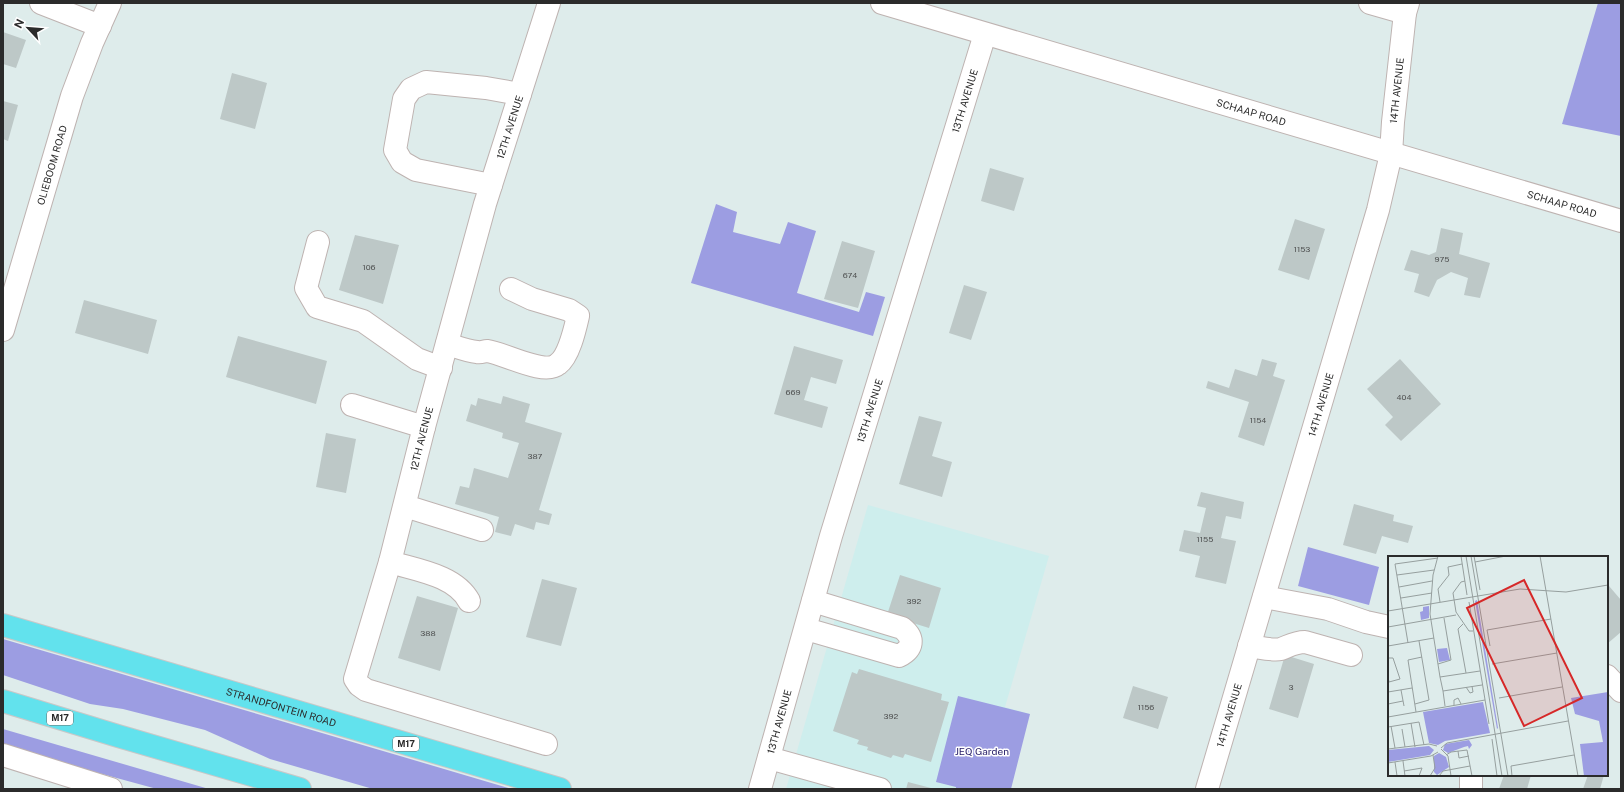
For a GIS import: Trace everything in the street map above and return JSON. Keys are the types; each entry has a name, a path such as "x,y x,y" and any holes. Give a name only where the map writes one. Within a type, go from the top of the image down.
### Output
{"main road":[{"name":"STRANDFONTEIN ROAD","path":"3,625 560,789"},
{"name":"M17","path":"3,700 118,736 300,789"}],"street":[{"path":"41,3 100,26"},
{"name":"OLIEBOOM ROAD","path":"3,328 72,96 110,3"},
{"name":"12TH AVENUE","path":"546,744 366,690 356,683 355,672 390,562 424,427 491,185 549,3"},
{"name":"SCHAAP ROAD","path":"882,3 1621,222"},
{"path":"1370,3 1406,8"},
{"name":"14TH AVENUE","path":"1207,789 1378,210 1391,154 1392,122 1406,8"},
{"name":"13TH AVENUE","path":"760,789 813,601 985,34"},
{"path":"491,185 416,170 402,162 395,150 404,99 411,89 426,82 486,88 520,94"},
{"path":"318,242 306,288 317,307 362,321 417,359 441,368"},
{"path":"447,344 479,352 486,351 546,368 558,365 564,357 574,334 578,316 569,310 532,300 511,289"},
{"path":"352,405 424,427"},
{"path":"405,506 482,530"},
{"path":"390,562 442,578 464,592 469,601"},
{"path":"1264,597 1328,610 1388,628"},
{"path":"806,629 899,656 908,652 910,645 908,632 902,628 813,601"},
{"path":"1249,646 1272,650 1280,649 1298,642 1305,642 1351,655"},
{"path":"1608,677 1621,691"},
{"path":"3,755 111,789"},
{"path":"769,758 880,789"},
{"path":"1471,776 1471,789"}],"shaded area":[{"path":"868,505 1049,556 1005,707 1030,714 1006,789 786,789"}],"green space":[{"path":"1598,3 1621,3 1621,136 1562,124"},
{"path":"716,204 737,212 733,232 780,244 788,222 816,231 797,293 859,312 866,292 885,297 873,336 691,283"},
{"path":"1308,547 1379,567 1369,605 1298,586"},
{"path":"3,639 512,789 373,789 270,759 205,730 123,709 90,704 3,675"},
{"name":"JEQ Garden","path":"958,696 1030,714 1011,789 956,789 956,787 936,782"},
{"path":"3,729 209,789 157,789 3,747"}],"building":[{"path":"3,32 26,40 16,68 3,64"},
{"path":"232,73 267,83 255,129 220,119"},
{"path":"3,101 18,105 8,141 3,139"},
{"path":"990,168 1024,178 1014,211 981,201"},
{"path":"1295,219 1325,229 1309,280 1278,270"},
{"path":"1441,228 1463,233 1459,254 1490,263 1480,298 1464,295 1468,278 1451,272 1437,280 1429,297 1414,292 1419,274 1404,270 1411,250 1429,255 1436,252"},
{"path":"355,235 399,245 383,304 339,290"},
{"path":"842,241 875,251 858,308 824,299"},
{"path":"964,285 987,292 971,340 949,333"},
{"path":"84,300 157,320 148,354 75,333"},
{"path":"238,336 327,361 316,404 226,377"},
{"path":"794,346 843,360 836,384 811,377 804,400 828,407 822,428 774,414"},
{"path":"1262,359 1277,363 1273,376 1285,380 1264,446 1238,437 1249,402 1206,388 1208,381 1229,388 1235,369 1257,376"},
{"path":"1400,359 1441,404 1401,441 1385,425 1393,417 1367,389"},
{"path":"503,396 530,404 525,422 562,433 539,510 552,514 549,525 536,522 534,530 515,524 511,536 495,532 499,517 455,504 460,486 469,488 474,468 508,478 519,443 502,438 503,433 466,421 471,404 476,406 478,398 501,404"},
{"path":"919,416 942,422 932,456 952,462 942,497 899,484"},
{"path":"326,433 356,439 346,493 316,487"},
{"path":"1201,492 1244,502 1241,519 1226,516 1221,538 1236,541 1226,584 1195,577 1200,556 1179,551 1184,530 1200,533 1206,508 1197,506"},
{"path":"1354,504 1394,515 1393,521 1413,526 1408,543 1382,536 1376,554 1343,545"},
{"path":"900,575 941,588 929,628 887,615"},
{"path":"542,579 577,588 561,646 526,637"},
{"path":"1609,586 1621,600 1621,632 1608,643"},
{"path":"417,596 458,608 440,671 398,658"},
{"path":"1285,655 1314,664 1298,718 1269,709"},
{"path":"859,669 942,694 941,700 949,702 931,762 905,754 903,758 893,755 891,758 867,750 868,747 857,744 859,740 833,731 852,672 857,674"},
{"path":"1133,686 1168,697 1158,729 1123,718"},
{"path":"1504,776 1531,776 1527,789 1499,789"},
{"path":"1588,776 1604,776 1600,789 1583,789"},
{"path":"908,782 931,788 931,789 906,789"}]}
